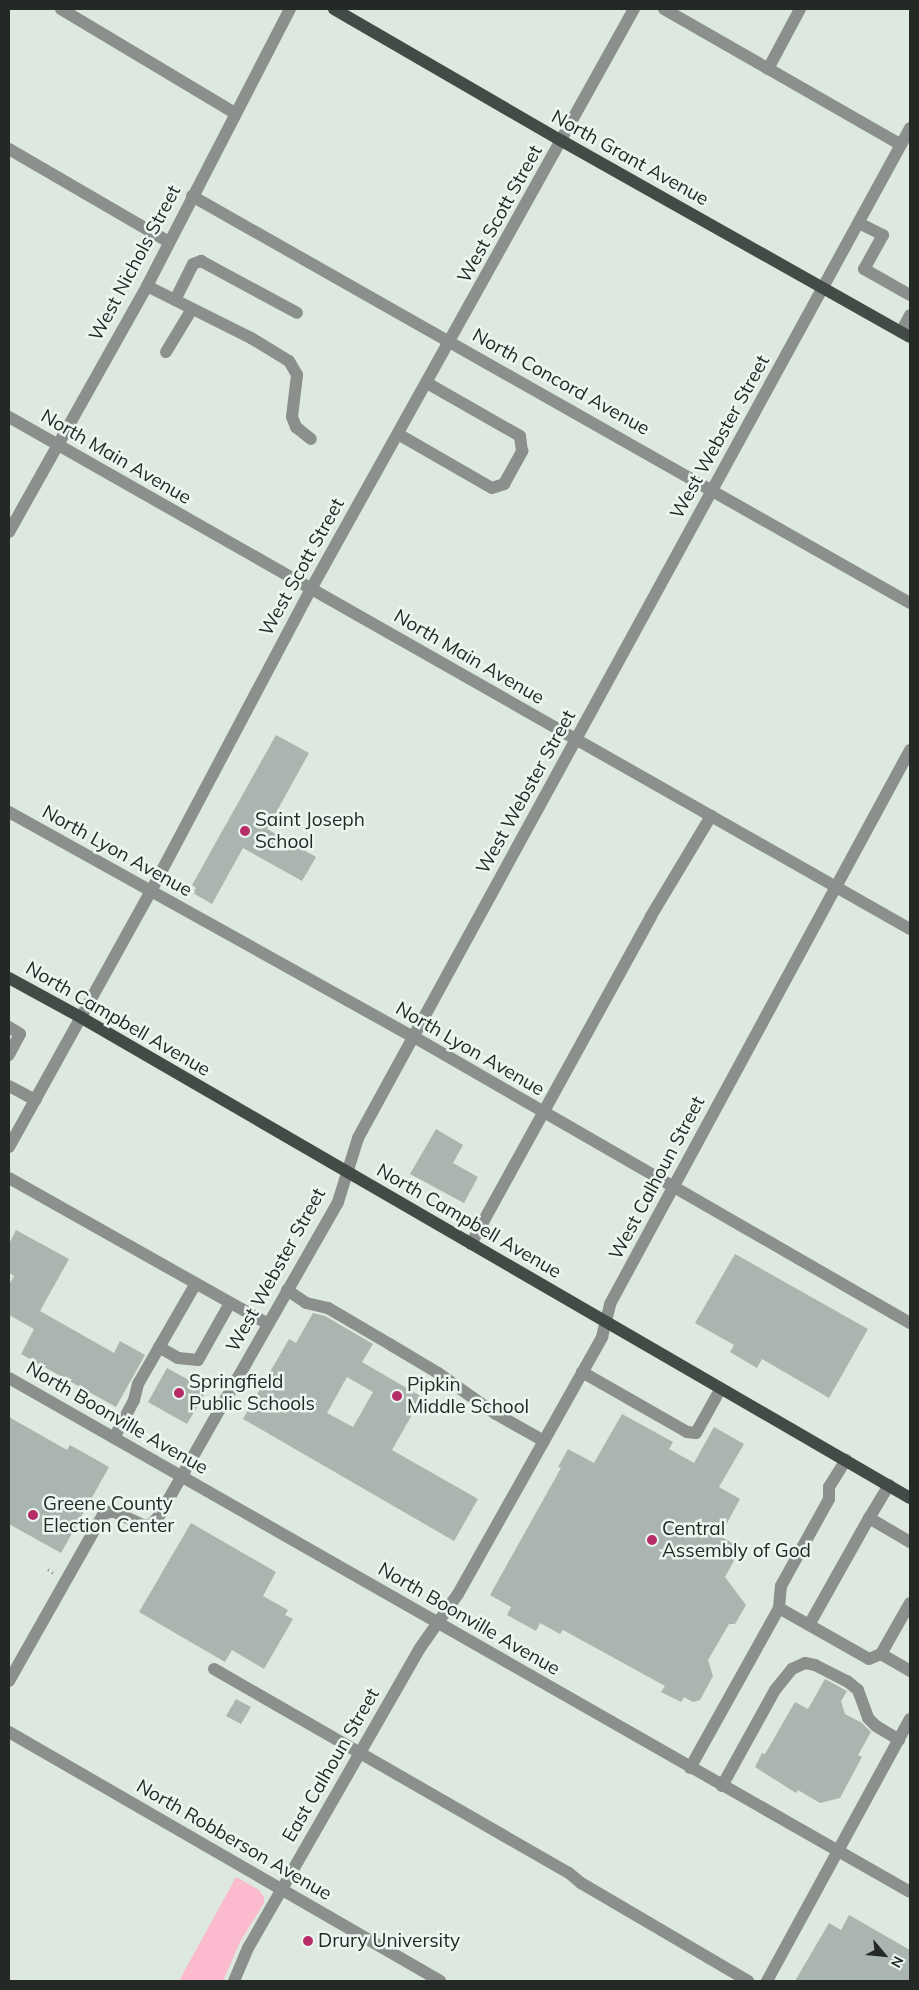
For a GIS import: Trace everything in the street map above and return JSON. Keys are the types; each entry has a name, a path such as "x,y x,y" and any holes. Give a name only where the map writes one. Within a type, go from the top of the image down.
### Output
{"main road":[{"name":"North Grant Avenue","path":"334,9 562,141 905,335"},
{"name":"North Campbell Avenue","path":"9,978 82,1018 910,1498"}],"street":[{"path":"61,9 235,113"},
{"name":"West Nichols Street","path":"9,532 147,286 290,9"},
{"name":"West Scott Street","path":"9,1147 151,891 311,589 634,9"},
{"path":"664,9 902,145"},
{"path":"768,69 800,9"},
{"name":"West Webster Street","path":"9,1681 103,1515 115,1512 143,1526 150,1526 159,1516 338,1202 358,1138 910,128"},
{"path":"9,149 169,242"},
{"name":"North Concord Avenue","path":"192,196 712,489 910,603"},
{"path":"859,223 883,235 864,269 910,295"},
{"path":"175,300 193,264 201,261 296,313"},
{"path":"147,286 251,338 289,361 297,375 292,417 296,427 311,439"},
{"path":"166,352 192,309"},
{"path":"905,335 910,315"},
{"path":"398,434 492,488 504,484 522,451 520,436 427,383"},
{"name":"North Main Avenue","path":"9,416 910,929"},
{"name":"West Calhoun Street","path":"438,1623 455,1600 602,1337 610,1304 835,887 907,764 910,750"},
{"name":"North Lyon Avenue","path":"9,812 414,1037 910,1323"},
{"path":"471,1244 651,916 710,816"},
{"path":"9,1027 20,1034 9,1055"},
{"path":"9,1086 34,1100"},
{"path":"9,1178 268,1324"},
{"path":"114,1438 134,1400 138,1384 196,1283"},
{"path":"287,1290 306,1303 328,1308 375,1335 438,1373 496,1414 544,1441"},
{"path":"159,1347 178,1358 198,1360 230,1303"},
{"path":"582,1372 687,1432 696,1433 721,1388"},
{"name":"North Boonville Avenue","path":"9,1378 910,1892"},
{"path":"690,1768 780,1608 780,1586 829,1499 829,1487 846,1460"},
{"path":"808,1625 889,1485"},
{"path":"870,1518 910,1542"},
{"path":"780,1608 869,1659 881,1654 910,1603"},
{"name":"East Calhoun Street","path":"234,1981 242,1960 282,1889 420,1648 438,1623"},
{"path":"881,1654 910,1671"},
{"path":"722,1786 775,1690 792,1669 805,1663 815,1665 847,1681 858,1690 868,1718 876,1726 899,1740"},
{"path":"214,1669 569,1873 581,1883 748,1981"},
{"path":"767,1981 910,1719"},
{"name":"North Robberson Avenue","path":"9,1732 440,1981"}],"path":[{"path":"48,1569 54,1573"}],"shaded area":[{"path":"236,1877 259,1890 264,1897 264,1903 240,1942 223,1981 179,1981"}],"building":[{"path":"276,735 309,753 267,829 316,857 302,881 243,848 212,904 193,893 196,888 192,885"},
{"path":"436,1129 463,1145 453,1163 478,1177 464,1203 410,1174"},
{"path":"16,1230 69,1259 40,1311 114,1353 120,1341 145,1355 116,1407 21,1354 34,1329 9,1315 9,1285 14,1276 9,1273 9,1244"},
{"path":"735,1254 868,1329 829,1398 762,1359 757,1368 730,1352 734,1345 695,1323"},
{"path":"313,1313 325,1316 373,1344 362,1362 422,1397 392,1450 478,1499 454,1541 243,1419 289,1339 296,1343","holes":["347,1377 373,1392 353,1427 327,1413"]},
{"path":"167,1368 207,1390 187,1424 148,1402"},
{"name":"Central Assembly of God","path":"622,1414 673,1442 669,1449 694,1463 714,1427 744,1444 719,1487 740,1499 720,1536 741,1548 725,1577 746,1605 735,1624 729,1624 708,1660 713,1676 700,1700 693,1702 684,1697 681,1702 661,1692 665,1686 563,1630 560,1634 540,1623 536,1631 507,1615 511,1607 490,1595 561,1468 558,1467 568,1449 594,1463"},
{"path":"9,1417 67,1450 70,1445 109,1467 61,1553 9,1524"},
{"path":"191,1523 276,1572 263,1596 288,1610 285,1615 293,1619 264,1669 232,1650 225,1662 139,1612"},
{"path":"825,1679 847,1691 841,1701 845,1714 862,1723 871,1732 858,1755 862,1757 840,1798 820,1803 798,1790 796,1793 755,1767 762,1753 765,1754 795,1702 808,1709"},
{"path":"236,1699 251,1707 241,1724 226,1716"},
{"path":"849,1915 910,1950 910,1981 795,1981 829,1923 841,1930"}],"place":[{"name":"Saint Joseph School","path":"245,831"},
{"name":"Springfield Public Schools","path":"179,1393"},
{"name":"Pipkin Middle School","path":"397,1396"},
{"name":"Greene County Election Center","path":"33,1515"},
{"name":"Central Assembly of God","path":"652,1540"},
{"name":"Drury University","path":"308,1941"}]}
